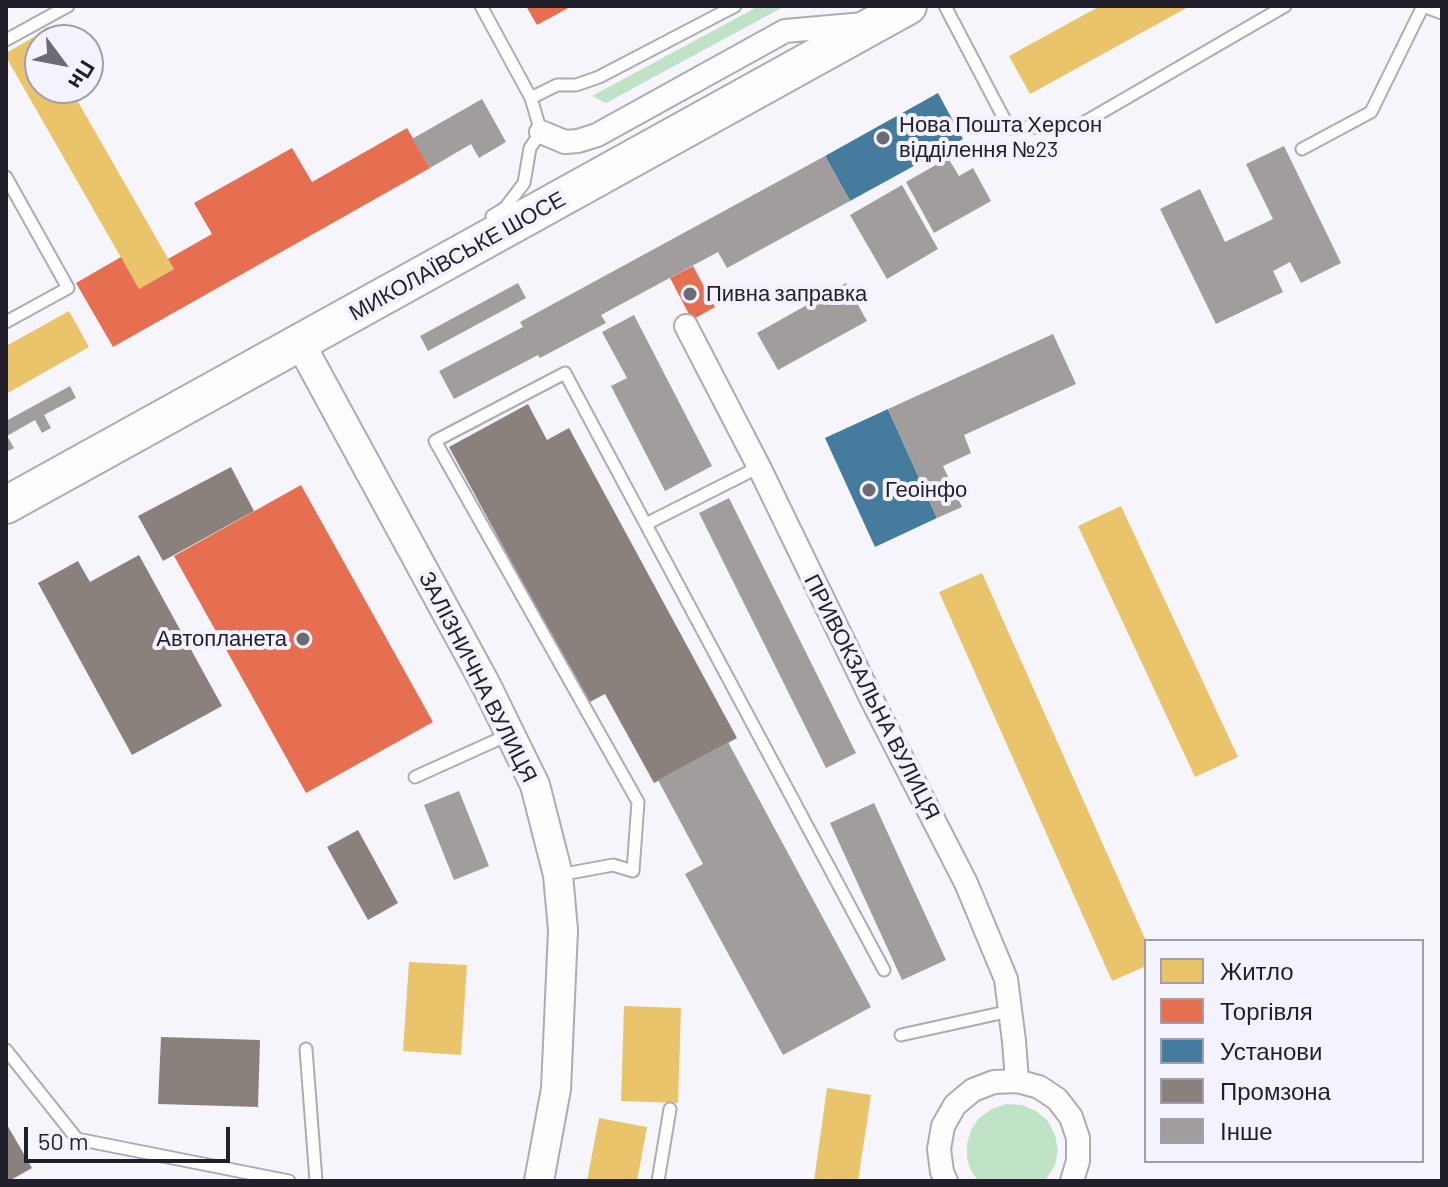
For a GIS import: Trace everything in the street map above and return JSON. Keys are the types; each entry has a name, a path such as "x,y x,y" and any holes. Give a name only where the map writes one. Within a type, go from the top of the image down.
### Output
{"main road":[{"name":"МИКОЛАЇВСЬКЕ ШОСЕ","path":"6,505 310,329 908,6"}],"street":[{"path":"541,132 565,142 597,135 785,31 877,23"},
{"name":"ПРИВОКЗАЛЬНА ВУЛИЦЯ","path":"686,326 966,883 1006,979 1017,1081"},
{"name":"ЗАЛІЗНИЧНА ВУЛИЦЯ","path":"310,329 535,785 558,875 563,930 556,1089 539,1181"},
{"path":"942,1178 939,1149 943,1126 955,1105 973,1090 994,1082 1017,1081 1039,1087 1057,1099 1071,1117 1078,1138 1078,1161 1072,1181"}],"lane":[{"path":"6,40 68,6"},
{"path":"479,223 505,208 524,183 530,148 541,132 531,98 481,6"},
{"path":"531,98 557,85 576,85 599,77 735,6"},
{"path":"945,6 1009,128 1078,126 1285,6"},
{"path":"1302,149 1371,112 1423,6 1442,13"},
{"path":"6,177 68,288 6,322"},
{"path":"558,875 613,865 633,871 638,802 435,441 565,373 884,970"},
{"path":"646,524 759,467"},
{"path":"415,777 511,734"},
{"path":"901,1035 1010,1011"},
{"path":"306,1049 316,1181"},
{"path":"6,1050 77,1139 289,1181"},
{"path":"658,1181 670,1109"}],"green space":[{"path":"759,6 785,6 606,103 592,96"},
{"path":"1006,1104 1022,1105 1048,1121 1058,1150 1055,1165 1045,1181 979,1181 972,1173 967,1159 971,1130 979,1118"}],"building: Житло":[{"path":"1100,6 1190,6 1030,94 1009,56"},
{"path":"24,43 24,88 6,57 6,53"},
{"path":"33,104 79,104 174,269 139,289"},
{"path":"69,311 89,347 6,394 6,346"},
{"path":"1121,506 1238,757 1195,777 1078,526"},
{"path":"982,573 1145,939 1144,967 1112,981 939,592"},
{"path":"409,962 467,965 461,1055 403,1051"},
{"path":"624,1006 681,1008 678,1103 621,1101"},
{"path":"827,1088 871,1095 858,1181 814,1181"},
{"path":"599,1118 647,1127 637,1181 587,1181"}],"building: Торгівля":[{"path":"526,6 572,6 537,25"},
{"path":"407,128 430,168 113,347 76,283 121,257 139,289 174,269 168,259 212,234 194,203 292,148 312,182"},
{"path":"693,266 715,307 692,320 670,278"},
{"name":"Автопланета","path":"301,485 433,722 306,793 174,556"}],"building: Установи":[{"path":"938,93 963,139 850,201 825,156"},
{"path":"888,409 937,518 875,547 825,438"}],"building: Промзона":[{"path":"528,404 547,440 569,428 737,738 654,783 605,694 588,703 449,447"},
{"path":"231,467 254,511 163,561 138,516"},
{"path":"139,555 222,706 132,755 38,583 78,561 90,582"},
{"path":"358,830 398,903 368,920 327,847"},
{"path":"161,1037 260,1040 258,1107 158,1104"},
{"path":"6,1123 32,1168 9,1181 6,1181"}],"building: Інше":[{"path":"482,99 506,142 479,158 471,144 430,168 412,139"},
{"path":"1284,146 1341,263 1301,283 1290,262 1273,271 1283,292 1216,324 1160,209 1200,189 1225,242 1273,219 1246,164"},
{"path":"825,156 850,201 727,268 718,252 601,315 606,323 454,399 439,371 523,327 520,322"},
{"path":"948,158 959,176 973,168 991,201 934,233 906,182"},
{"path":"902,185 938,249 887,279 850,215"},
{"path":"518,283 526,298 428,351 420,336"},
{"path":"846,283 867,321 778,370 757,333"},
{"path":"634,315 712,466 665,491 611,386 627,378 602,332"},
{"path":"1053,334 1076,384 964,435 971,453 943,466 962,507 937,518 888,409"},
{"path":"70,386 76,398 44,415 51,428 42,433 35,420 7,436 14,448 6,452 6,421"},
{"path":"729,498 856,753 826,768 699,513"},
{"path":"728,742 871,1007 783,1055 685,874 703,864 658,780"},
{"path":"459,791 489,866 454,880 424,805"},
{"path":"874,803 946,960 902,980 830,823"}],"place":[{"name":"Нова Пошта Херсон відділення №23","path":"883,138"},
{"name":"Пивна заправка","path":"690,294"},
{"name":"Геоінфо","path":"869,490"},
{"name":"Автопланета","path":"303,639"}]}
